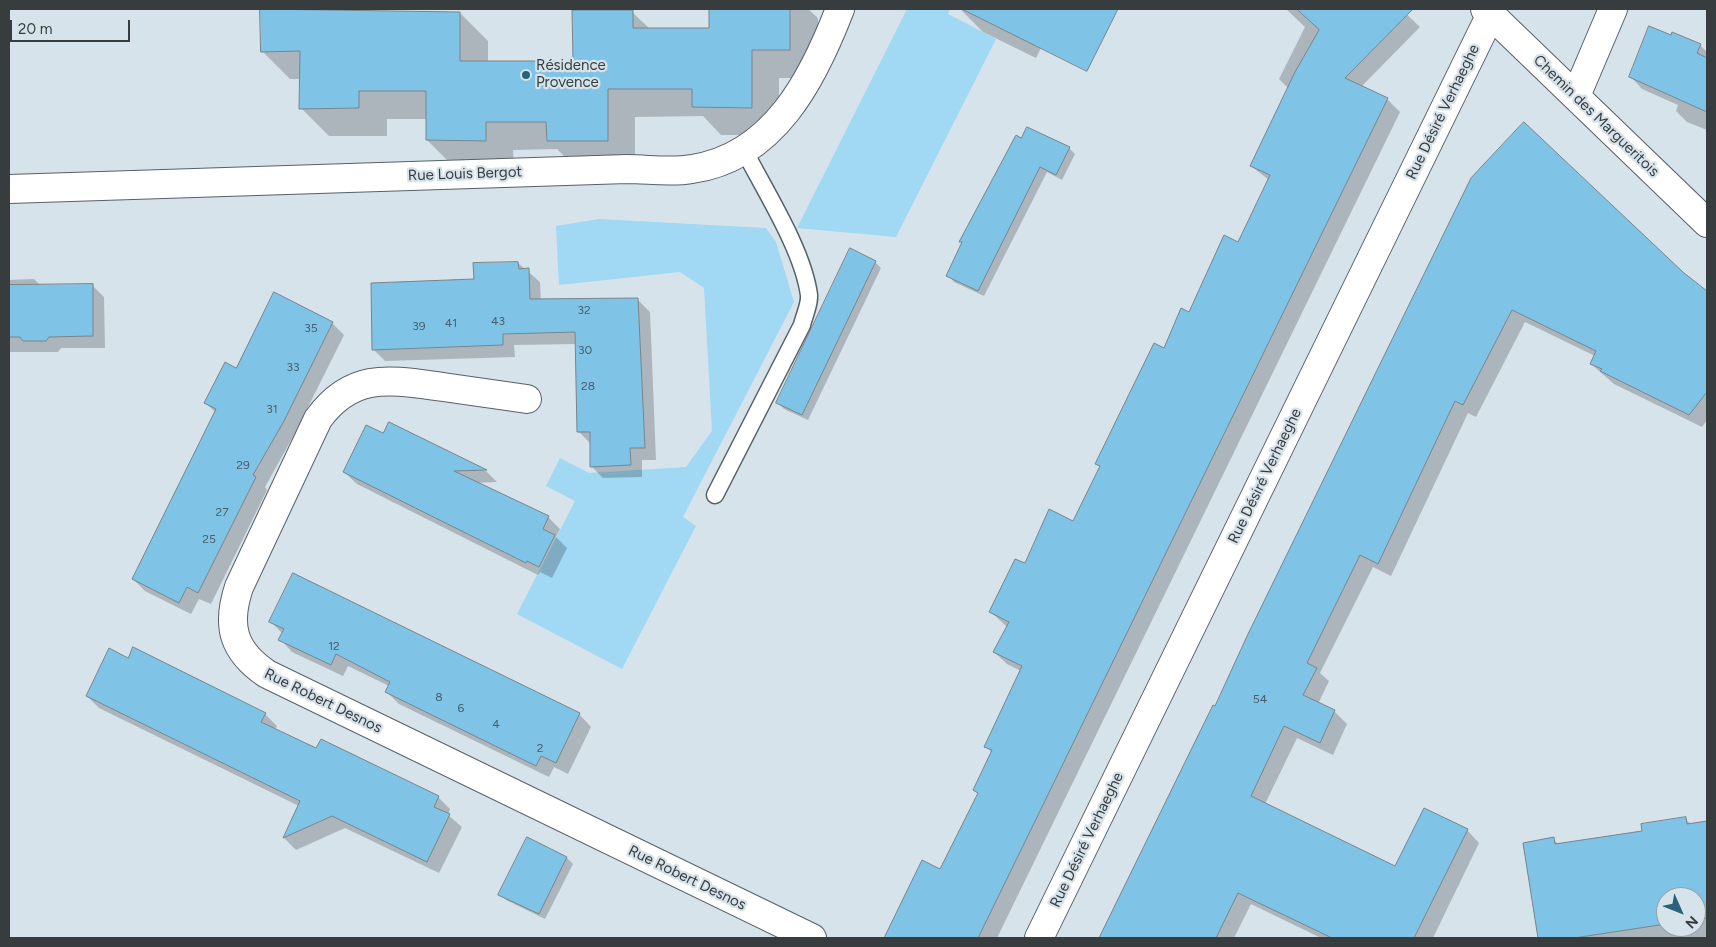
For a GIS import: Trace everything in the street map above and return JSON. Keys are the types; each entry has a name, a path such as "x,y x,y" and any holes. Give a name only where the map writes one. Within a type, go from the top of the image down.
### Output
{"street":[{"name":"Rue Louis Bergot","path":"9,190 627,169 691,170 724,161 754,145 780,120 805,84 824,50 840,9"},
{"path":"1576,96 1613,9"},
{"name":"Chemin des Margueritois","path":"1488,11 1707,222"},
{"name":"Rue Désiré Verhaeghe","path":"1040,938 1488,11"},
{"name":"Rue Robert Desnos","path":"527,400 397,380 364,384 338,396 318,419 239,587 233,603 232,618 238,645 245,656 267,674 812,938"}],"lane":[{"path":"715,495 802,325 809,297 802,270 787,234 744,150"}],"shaded area":[{"path":"907,9 950,9 948,14 996,39 896,237 797,228"},
{"path":"599,219 766,228 776,242 794,302 683,517 696,526 622,669 517,614 575,501 546,486 560,458 589,473 686,467 712,431 704,288 680,272 559,285 556,226"}],"building":[{"name":"Résidence Provence","path":"260,9 460,12 460,61 573,61 572,10 633,10 633,28 709,28 709,9 790,9 790,50 752,50 752,108 692,107 692,89 608,89 608,141 547,141 546,122 486,122 486,141 426,140 426,91 359,91 359,108 299,109 300,51 261,52"},
{"path":"962,9 1118,9 1087,71"},
{"path":"1297,9 1413,9 1345,78 1388,98 978,938 884,938 922,860 940,869 978,793 973,790 992,750 984,747 1022,666 993,652 1009,622 989,612 1015,559 1025,563 1049,509 1073,521 1100,466 1095,464 1154,343 1164,348 1181,308 1189,312 1224,235 1238,242 1270,175 1250,166 1295,72 1319,30"},
{"path":"1649,26 1671,35 1672,32 1701,44 1697,53 1707,58 1707,112 1629,77"},
{"path":"1524,122 1684,273 1707,291 1707,392 1689,415 1600,371 1602,369 1590,364 1596,351 1512,310 1463,405 1455,401 1378,564 1360,555 1307,663 1317,668 1303,695 1335,710 1320,743 1284,726 1251,796 1395,866 1424,808 1468,829 1414,938 1332,938 1238,893 1216,938 1099,938 1213,705 1215,706 1248,634 1471,178"},
{"path":"1027,127 1070,147 1056,175 1040,167 978,291 946,276 962,242 959,242 1016,135 1021,138"},
{"path":"850,248 876,261 802,415 776,403"},
{"path":"518,262 519,269 529,268 530,299 638,298 645,448 630,448 631,465 590,467 590,432 577,432 575,332 503,334 503,345 372,350 371,283 474,279 473,263"},
{"path":"93,284 93,336 49,337 46,341 23,341 20,337 9,337 9,285"},
{"path":"274,292 333,322 284,421 253,475 256,477 198,593 187,587 179,603 132,579 216,409 204,403 225,362 236,368"},
{"path":"389,422 487,470 454,471 549,516 543,529 555,535 539,567 527,561 526,563 343,472 366,425 383,433"},
{"path":"293,573 580,713 556,763 541,756 536,766 385,692 390,682 336,654 331,665 278,640 284,629 269,622"},
{"path":"133,647 266,713 261,722 316,748 321,739 439,796 434,807 450,814 427,862 332,816 283,838 300,801 86,696 109,648 128,658"},
{"path":"1686,817 1687,824 1707,821 1707,918 1706,887 1656,887 1656,926 1574,938 1538,938 1523,843 1554,837 1555,844 1642,831 1641,824"},
{"path":"527,837 567,857 539,914 498,895"}],"place":[{"name":"Résidence Provence","path":"526,75"}]}
